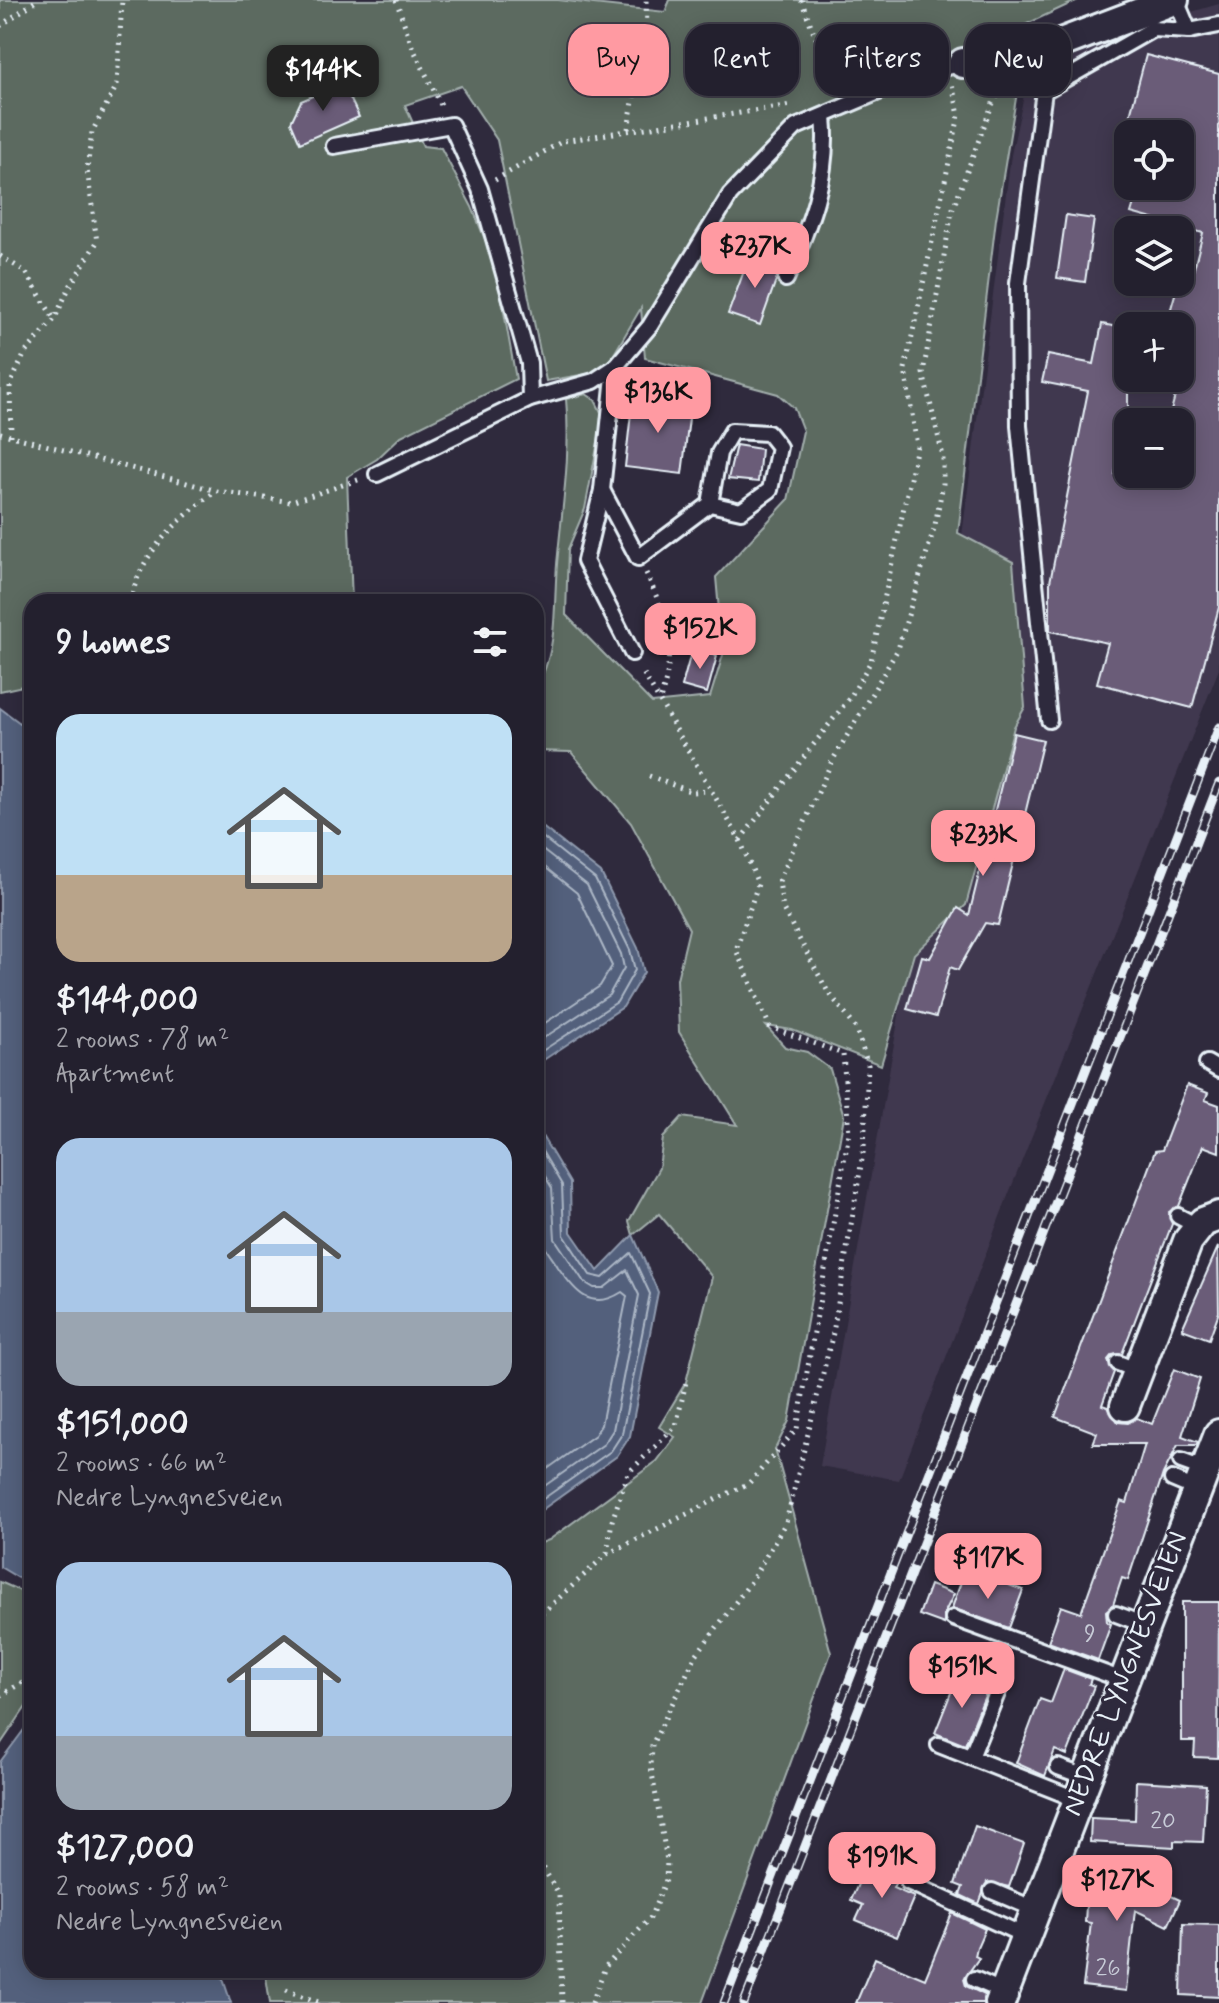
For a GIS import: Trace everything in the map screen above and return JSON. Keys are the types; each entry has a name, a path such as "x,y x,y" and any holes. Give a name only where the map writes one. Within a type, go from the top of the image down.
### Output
{"street":[{"path":"1071,38 1175,0"},
{"path":"956,65 965,64"},
{"path":"1125,1406 1128,1367 1157,1294 1199,1220"},
{"name":"NEDRE LYNGNESVEIEN","path":"1002,1997 1145,1625 1195,1474 1219,1434"}],"lane":[{"path":"1175,0 1189,31"},
{"path":"1049,720 1019,426 1018,299 1044,91 1153,29 1189,31 1219,25"},
{"path":"377,474 530,399 594,381 615,367 650,326 730,195 796,127 921,74 956,65"},
{"path":"786,279 817,208 827,144 824,117"},
{"path":"334,146 451,125 480,189 529,363 530,399"},
{"path":"615,367 602,490 585,561 632,653"},
{"path":"602,490 638,558 710,504 719,453 732,431 768,433 779,447 770,490 741,511 710,504"},
{"path":"1172,1479 1195,1474"},
{"path":"1116,1614 1145,1625"},
{"path":"953,1618 1123,1680"},
{"path":"971,1757 1000,1686"},
{"path":"939,1745 1080,1788"},
{"path":"1058,1767 1080,1788"},
{"path":"908,1882 1027,1937"},
{"path":"992,1891 1037,1910"},
{"path":"974,1979 1002,1997"}],"path":[{"path":"0,26 37,0"},
{"path":"11,436 10,385 25,353 54,320 97,242 87,169 92,132 117,85 122,0"},
{"path":"396,0 412,46 451,125"},
{"path":"628,129 647,26 646,0"},
{"path":"801,0 815,35"},
{"path":"740,840 851,696 871,661 917,446 905,369 959,115 956,65"},
{"path":"592,2003 605,1967 650,1918 666,1880 667,1861 651,1767 652,1745 696,1655 750,1583 786,1522 833,1333 864,1147 868,1065 856,1028 827,990 783,909 779,881 811,803 840,746 886,672 912,608 943,484 943,456 923,373 952,211 996,96"},
{"path":"480,189 563,141 790,106 801,101"},
{"path":"0,256 26,272 54,320"},
{"path":"0,433 217,491 291,502 377,474"},
{"path":"132,594 134,584 173,523 217,491"},
{"path":"638,558 662,607 671,646 669,675 660,700"},
{"path":"544,1612 607,1554 749,1483 797,1429 849,1133 843,1054 770,1027 736,950 758,884 740,840 632,653"},
{"path":"649,776 692,792 711,791"},
{"path":"607,1554 612,1521 628,1473 676,1426 686,1382"},
{"path":"0,1696 24,1681"},
{"path":"544,1869 559,1896 562,2003"},
{"path":"286,1990 321,2003"}],"shaded area":[{"path":"0,0 558,0 665,12 670,0 1078,0 1027,24 965,24 965,96 1016,96 996,219 958,533 1013,562 1025,707 1014,727 966,905 914,954 881,1065 792,1030 766,1026 785,1047 807,1052 830,1069 844,1116 789,1421 775,1449 831,1653 702,2003 270,2003 266,1978 544,1978 544,1542 657,1461 675,1437 659,1427 686,1382 712,1277 659,1214 633,1235 629,1221 659,1168 663,1138 682,1117 737,1125 679,1032 677,979 689,929 631,823 571,752 544,751 544,670 553,632 567,457 566,399 586,394 595,400 603,416 585,509 568,549 566,615 652,703 710,697 723,655 716,577 788,500 803,431 794,408 778,394 645,358 641,308 604,371 546,381 497,140 461,86 405,105 423,146 441,148 472,207 496,267 516,379 401,436 377,459 347,477 352,594 24,594 24,686 0,691"},
{"path":"1219,4 1219,669 1009,1193 899,1480 820,1466 904,987 1011,155 1024,96 1071,96 1071,58 1150,24"},
{"path":"0,1582 24,1592 24,1710 0,1745"}],"water":[{"path":"0,708 24,726 24,1581 0,1567"},
{"path":"544,828 601,873 638,948 644,972 623,1007 544,1060"},
{"path":"544,1139 570,1183 571,1232 598,1271 633,1235 658,1292 630,1436 617,1456 544,1508"},
{"path":"24,1730 24,1978 223,1978 231,2003 0,2003 0,1762"}],"building":[{"path":"1146,55 1219,74 1219,607 1192,708 1097,683 1108,643 1050,631 1050,582 1088,391 1042,382 1048,355 1094,364 1102,324 1114,326 1114,392 1128,392 1128,408 1114,408 1114,488 1194,488 1194,408 1172,408 1176,392 1194,392 1194,312 1170,312 1175,296 1194,296 1194,268 1203,233 1194,230 1194,216 1142,216 1131,213 1135,200 1194,200 1194,120 1129,120"},
{"path":"343,83 359,117 300,143 291,122 301,101"},
{"path":"1066,215 1094,219 1085,282 1057,278"},
{"path":"750,255 781,266 760,325 728,314"},
{"path":"633,395 691,403 682,474 625,467"},
{"path":"736,445 761,449 758,482 728,479"},
{"path":"691,609 717,616 707,653 681,646"},
{"path":"692,649 717,656 707,693 682,686"},
{"path":"1014,733 1043,740 998,925 985,923 958,970 950,967 936,1017 907,1009 922,956 930,958 958,908 969,915"},
{"path":"1187,1085 1208,1093 1205,1100 1219,1105 1219,1152 1203,1146 1179,1206 1169,1212 1172,1224 1122,1354 1112,1355 1108,1360 1114,1372 1102,1405 1108,1407 1118,1422 1128,1423 1137,1418 1152,1424 1174,1369 1200,1379 1182,1436 1198,1442 1196,1445 1178,1445 1163,1474 1128,1580 1122,1578 1113,1605 1106,1611 1107,1622 1111,1624 1098,1660 1048,1642 1061,1606 1081,1613 1121,1501 1127,1503 1145,1444 1093,1444 1097,1433 1055,1417 1155,1151 1162,1150"},
{"path":"1218,1247 1219,1312 1209,1339 1182,1329"},
{"path":"971,1579 993,1586 995,1580 1023,1590 1009,1628 952,1608 961,1582"},
{"path":"930,1585 954,1594 944,1614 944,1624 919,1615"},
{"path":"1182,1602 1219,1602 1218,1758 1194,1757 1195,1741 1182,1741"},
{"path":"1064,1669 1091,1679 1089,1684 1094,1686 1067,1755 1055,1750 1045,1776 1016,1763 1040,1699 1051,1703"},
{"path":"958,1675 989,1686 965,1745 935,1733"},
{"path":"1136,1781 1206,1785 1203,1842 1174,1841 1174,1847 1090,1842 1091,1818 1135,1820"},
{"path":"975,1826 1024,1844 1009,1887 987,1882 979,1904 960,1895 963,1887 955,1884"},
{"path":"1089,1858 1180,1900 1168,1926 1135,1910 1126,1991 1083,1986 1091,1923 1085,1922"},
{"path":"876,1860 901,1871 893,1888 914,1897 897,1937 856,1920 863,1905 851,1900 862,1875 868,1878"},
{"path":"952,1913 985,1929 975,1956 979,1958 964,1979 966,1986 985,1995 983,2003 856,2003 875,1958 925,1979"},
{"path":"1183,1924 1219,1925 1219,1997 1181,1995"}],"railway":[{"path":"724,2003 1219,727"},
{"path":"744,2003 1219,783"}]}
